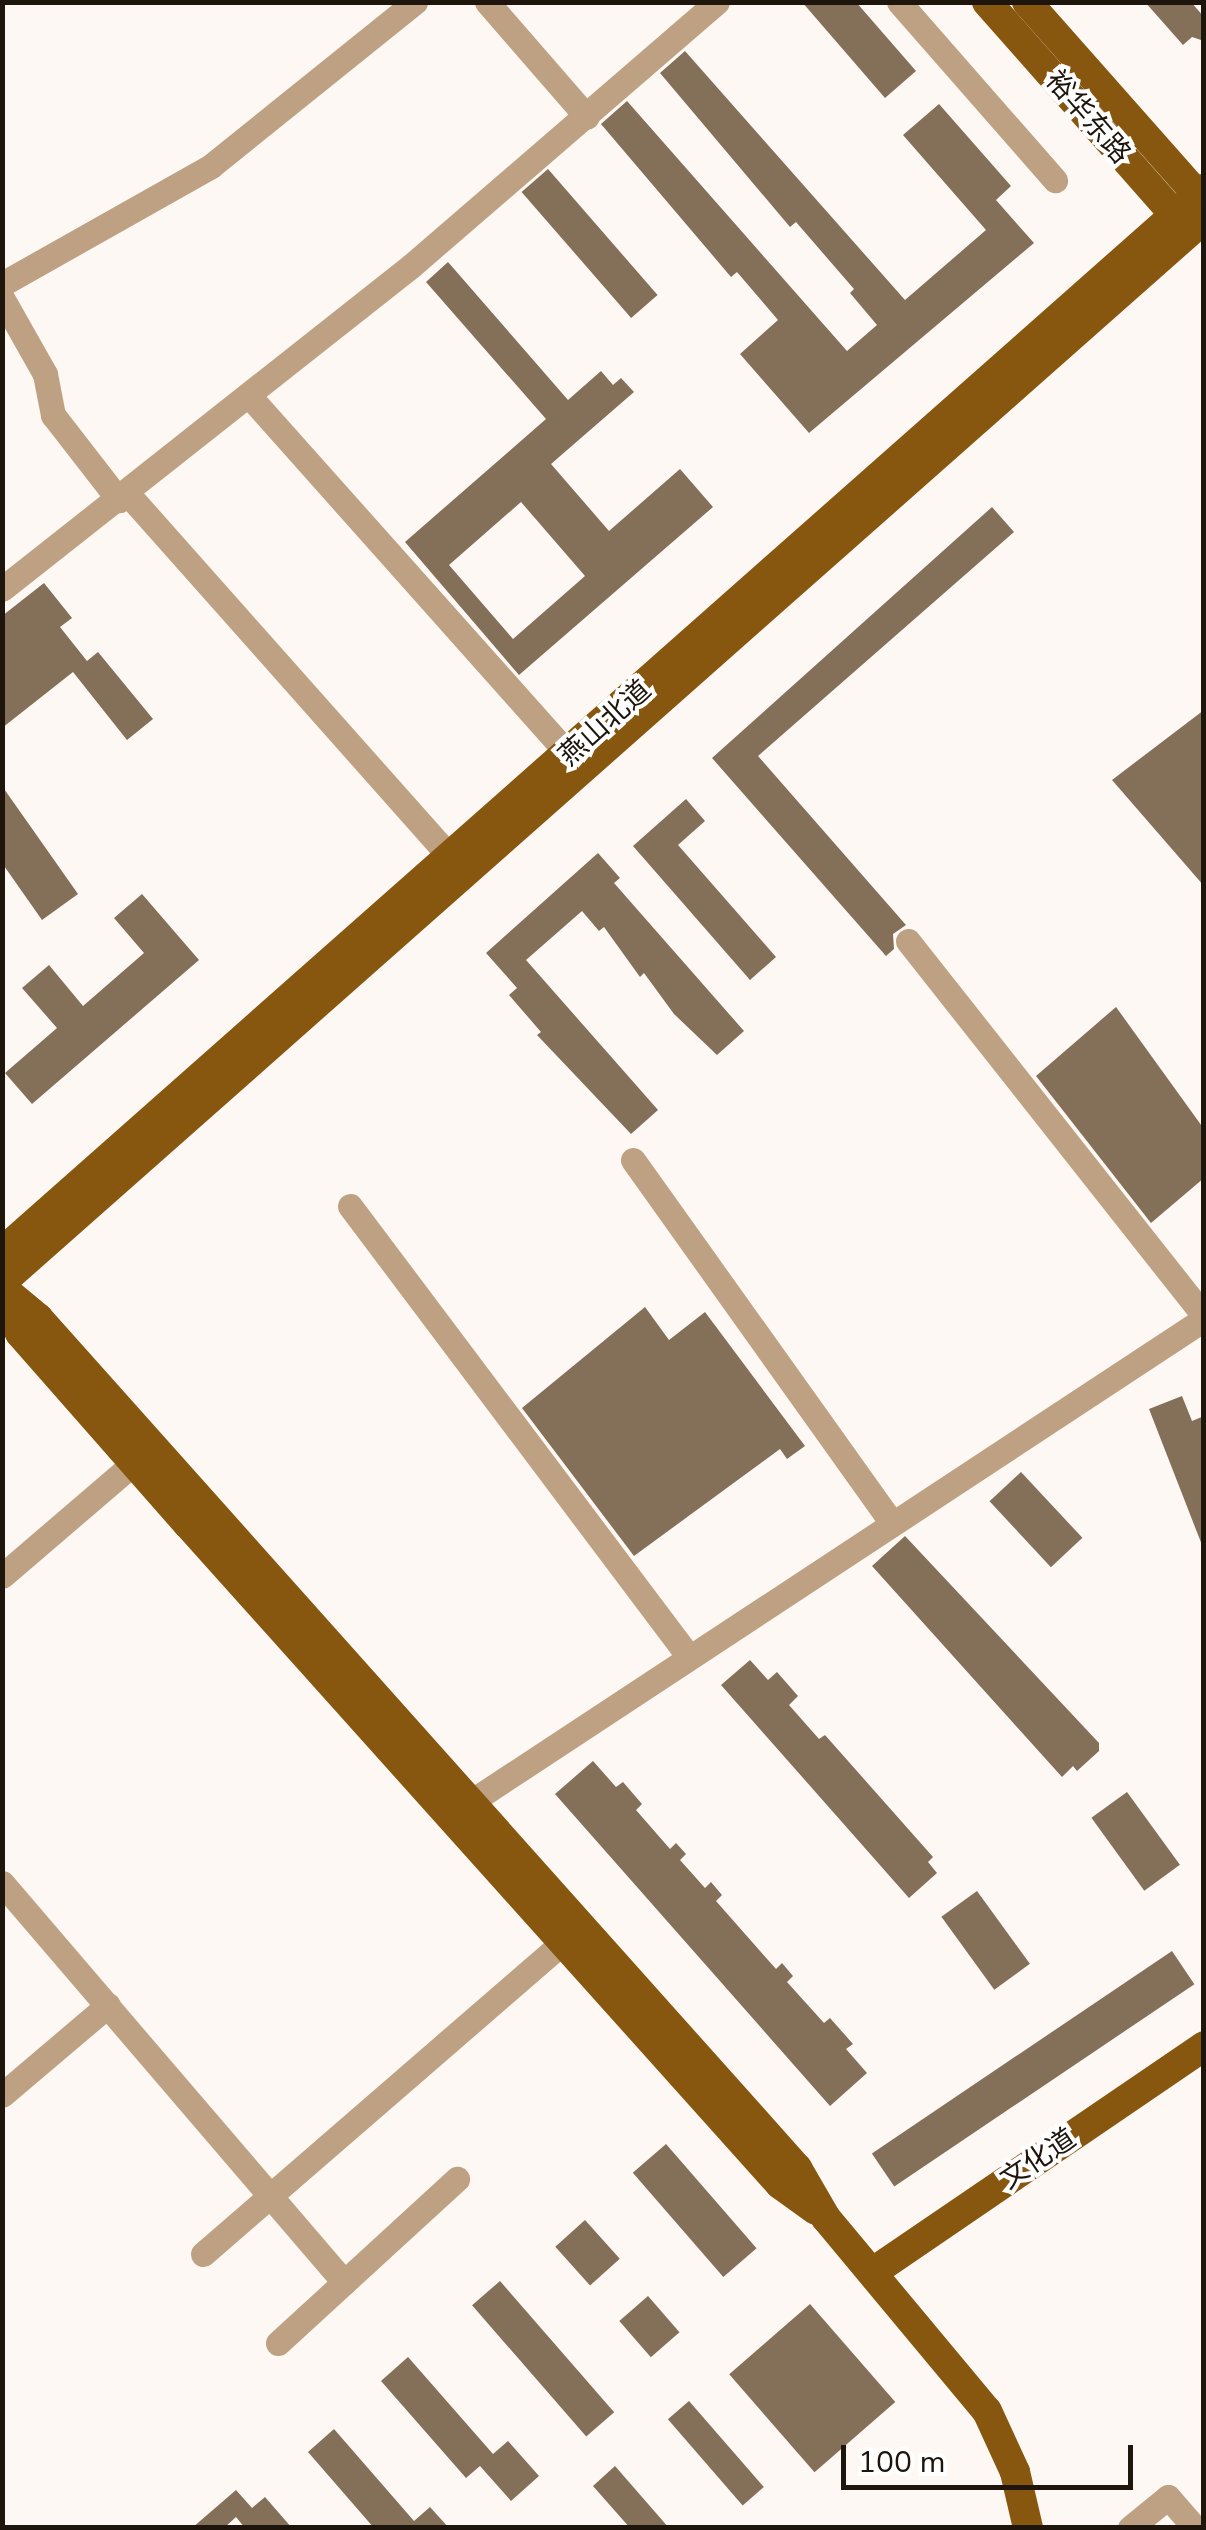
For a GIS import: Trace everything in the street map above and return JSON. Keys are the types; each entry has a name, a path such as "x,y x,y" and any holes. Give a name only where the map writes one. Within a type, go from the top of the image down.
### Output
{"main road":[{"name":"裕华东路","path":"987,2 1196,214"},
{"name":"裕华东路","path":"1027,2 1196,214"},
{"name":"燕山北道","path":"2,1252 569,755 1196,214"},
{"name":"燕山北道","path":"2,1288 1196,214"},
{"path":"2,1288 20,1333 134,1463 780,2184 826,2218"},
{"path":"2,1288 38,1318 797,2168 826,2218 987,2411 1015,2472 1028,2528"},
{"name":"文化道","path":"873,2272 1204,2046"}],"street":[{"path":"2,284 211,166 415,2"},
{"path":"488,2 587,117"},
{"path":"2,589 251,398 587,117 716,2"},
{"path":"900,2 1055,180"},
{"path":"2,298 45,374 53,415 452,859"},
{"path":"251,398 569,755"},
{"path":"469,1803 1202,1323 908,941"},
{"path":"633,1160 892,1524"},
{"path":"350,1206 689,1657"},
{"path":"2,1576 134,1463"},
{"path":"2,1883 344,2282"},
{"path":"204,2254 563,1942"},
{"path":"2,2094 108,2006"},
{"path":"278,2343 457,2179"},
{"path":"1130,2528 1168,2496 1195,2528"}],"building":[{"path":"802,2 856,2 916,71 885,98"},
{"path":"1145,2 1191,2 1204,17 1204,41 1192,37 1183,45"},
{"path":"685,51 905,300 986,230 903,135 939,104 1011,186 996,200 1034,243 809,433 740,354 778,320 737,272 731,277 601,124 627,101 847,351 877,325 850,293 854,289 796,222 790,227 660,73"},
{"path":"548,169 658,295 631,318 522,192"},
{"path":"448,262 568,400 601,371 613,385 621,378 634,392 551,464 609,531 680,469 713,507 519,675 405,542 546,419 426,282","holes":["521,502 585,576 513,639 449,565"]},
{"path":"992,507 1014,532 758,756 906,925 893,934 894,949 886,956 712,758"},
{"path":"44,583 72,618 60,627 87,661 98,652 153,719 127,740 73,672 2,728 2,616"},
{"path":"1204,710 1204,886 1112,780"},
{"path":"2,786 78,894 42,920 2,863"},
{"path":"686,799 705,821 678,845 776,957 750,980 633,846"},
{"path":"598,853 620,878 614,883 744,1031 717,1055 674,1014 644,973 640,977 604,927 599,931 582,911 526,960 658,1110 631,1134 537,1035 541,1032 509,995 517,988 486,953"},
{"path":"142,894 199,960 32,1104 5,1073 57,1028 22,988 49,965 83,1006 144,953 114,918"},
{"path":"1116,1007 1204,1129 1204,1178 1151,1223 1036,1076"},
{"path":"645,1307 669,1340 705,1312 805,1446 787,1459 780,1449 634,1556 522,1408"},
{"path":"1182,1396 1192,1421 1204,1416 1202,1545 1149,1409"},
{"path":"1021,1472 1082,1538 1051,1567 990,1501"},
{"path":"905,1536 1099,1743 1099,1751 1077,1771 1073,1766 1062,1777 872,1566"},
{"path":"750,1660 768,1680 777,1672 798,1696 789,1705 819,1739 825,1735 933,1857 928,1862 937,1873 909,1898 721,1685"},
{"path":"593,1761 616,1787 623,1782 642,1804 636,1810 670,1849 676,1843 686,1854 680,1860 705,1888 711,1882 722,1895 716,1901 776,1969 782,1963 793,1976 787,1982 824,2023 830,2018 853,2044 846,2049 867,2073 830,2106 555,1794"},
{"path":"1127,1792 1180,1865 1144,1891 1091,1818"},
{"path":"977,1891 1030,1964 994,1990 941,1917"},
{"path":"1172,1951 1194,1984 894,2187 872,2153"},
{"path":"666,2144 757,2248 723,2277 633,2173"},
{"path":"585,2220 620,2259 590,2285 555,2247"},
{"path":"500,2281 614,2412 586,2437 472,2305"},
{"path":"648,2296 679,2332 651,2357 619,2321"},
{"path":"810,2304 895,2402 815,2472 729,2374"},
{"path":"408,2357 493,2454 508,2441 539,2476 511,2501 480,2466 466,2478 381,2381"},
{"path":"689,2401 764,2487 743,2505 668,2419"},
{"path":"334,2429 414,2521 430,2507 449,2528 374,2528 308,2452"},
{"path":"615,2466 669,2528 630,2528 593,2486"},
{"path":"236,2490 252,2508 265,2497 292,2528 245,2528 236,2517 224,2528 192,2528"}]}
